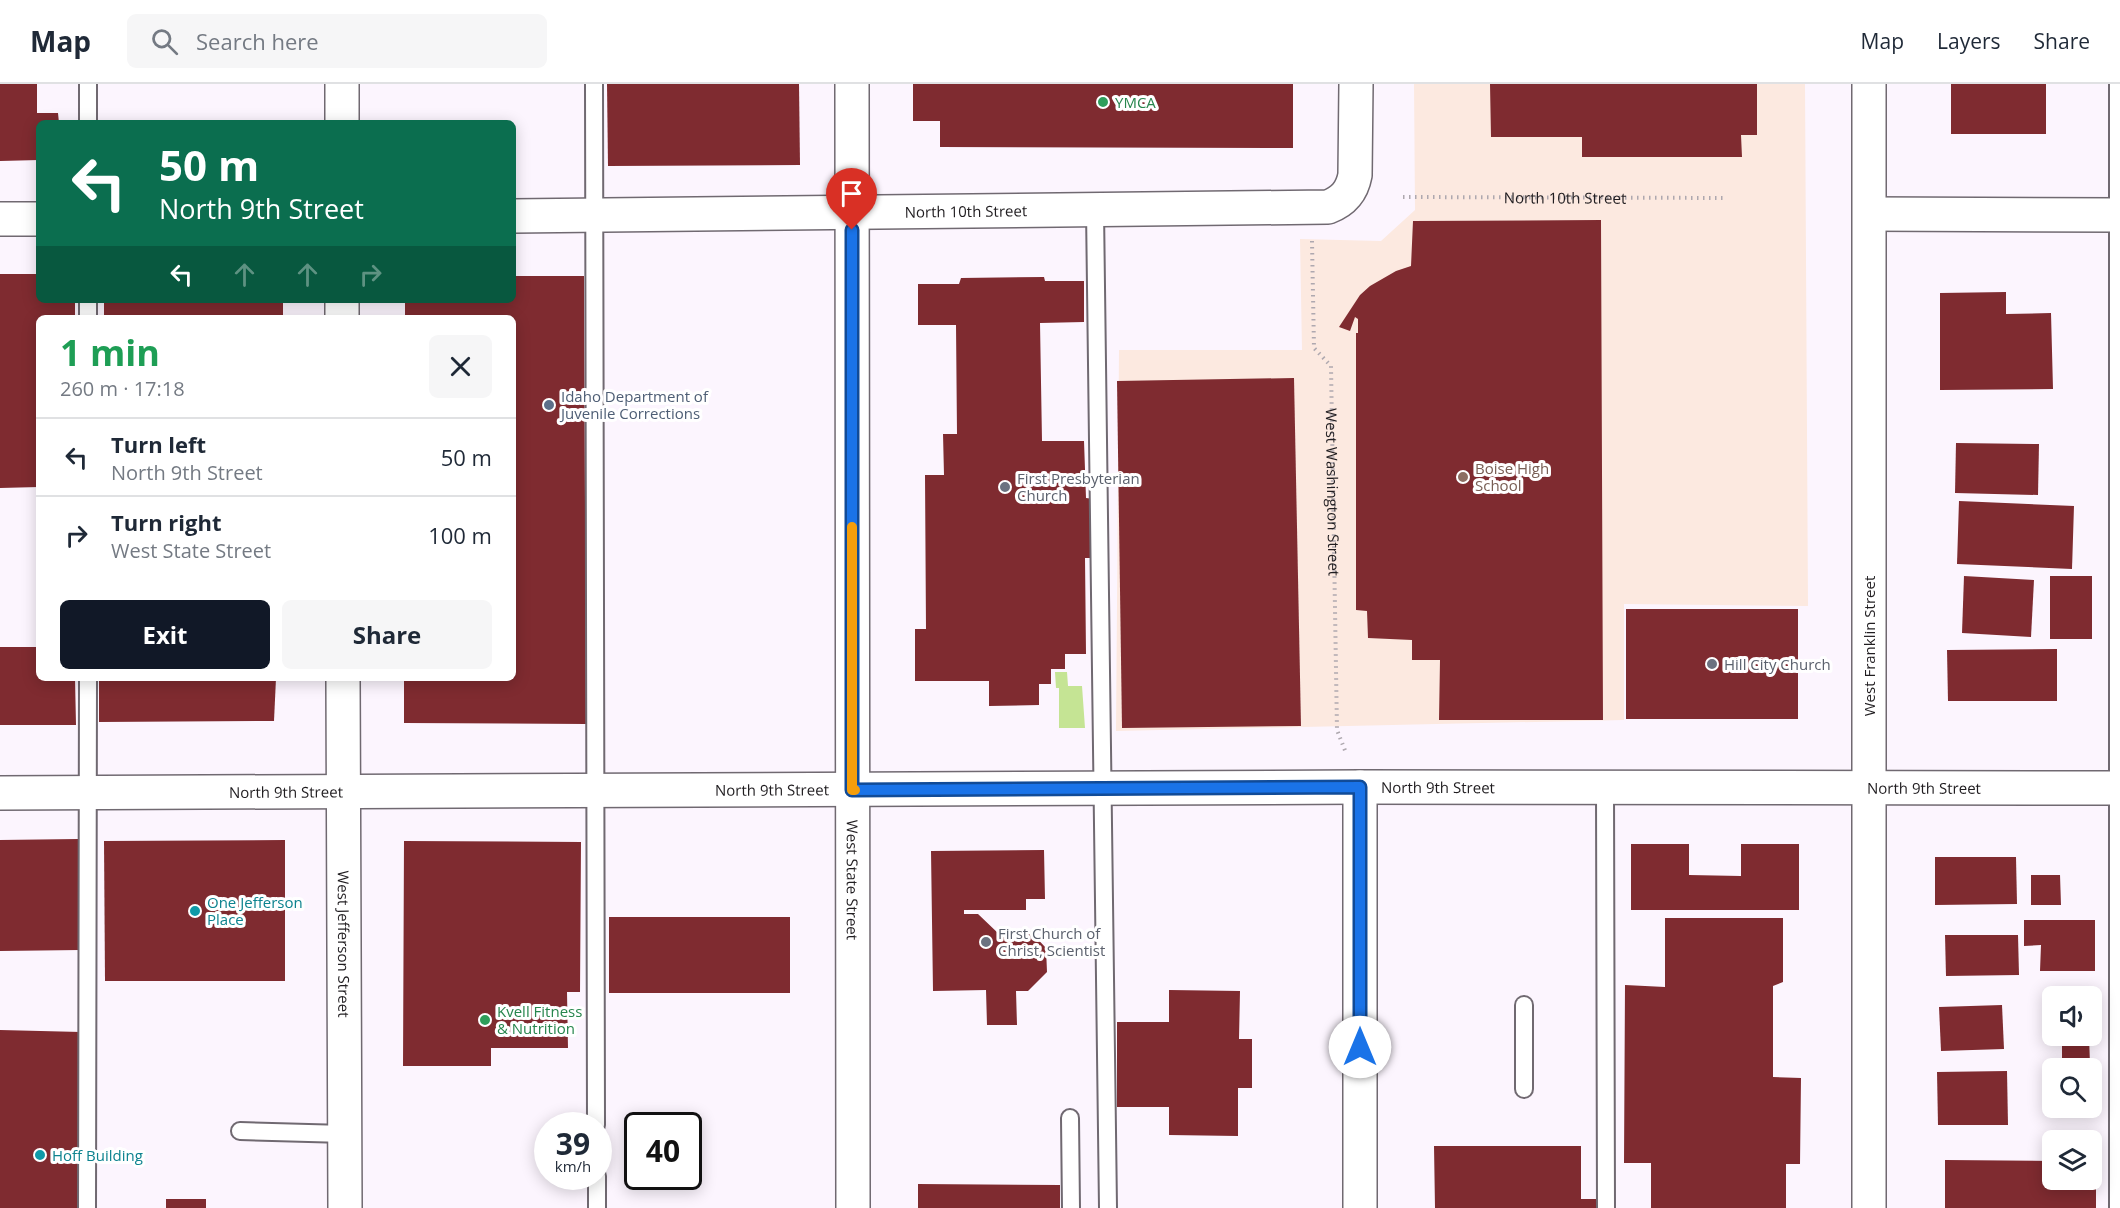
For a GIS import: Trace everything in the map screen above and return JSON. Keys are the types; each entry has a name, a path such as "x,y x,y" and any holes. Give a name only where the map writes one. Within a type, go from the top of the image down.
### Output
{"street":[{"path":"342,84 342,120"},
{"name":"West State Street","path":"852,84 853,1208"},
{"name":"North 10th Street","path":"516,216 1328,207 1344,197 1352,188 1355,175 1356,84"},
{"name":"West Franklin Street","path":"1869,84 1869,1208"},
{"path":"1870,214 2119,215"},
{"path":"0,219 36,219"},
{"name":"West Jefferson Street","path":"343,681 345,1208"},
{"path":"1360,787 1360,1208"},
{"name":"North 9th Street","path":"0,793 1360,787 2119,788"}],"lane":[{"path":"88,84 88,120"},
{"path":"594,84 597,1112"},
{"path":"2118,84 2118,1208"},
{"path":"1095,210 1108,1208"},
{"path":"87,1208 88,681"},
{"path":"1605,788 1606,1208"},
{"path":"1524,1005 1524,1089"},
{"path":"1070,1118 1071,1208"},
{"path":"240,1131 345,1134"},
{"path":"597,1190 597,1208"}],"path":[{"name":"North 10th Street","path":"1403,197 1727,198"},
{"name":"West Washington Street","path":"1309,239 1314,242 1314,348 1331,366 1337,730 1346,753"}],"shaded area":[{"name":"Boise High School","path":"1414,84 1805,84 1808,606 1624,604 1624,720 1116,731 1119,350 1302,350 1300,239 1381,241 1415,210"}],"green space":[{"path":"1055,672 1067,672 1068,686 1082,686 1085,728 1059,728 1059,688 1056,688"}],"building":[{"path":"0,84 37,84 37,113 58,113 59,120 36,120 36,160 0,161"},
{"path":"607,84 799,84 800,165 608,166"},
{"name":"YMCA","path":"913,84 1293,84 1293,148 940,147 940,121 913,121"},
{"path":"1490,84 1757,84 1757,135 1741,135 1742,157 1582,157 1582,137 1491,137"},
{"path":"1951,84 2046,84 2046,134 1951,134"},
{"path":"1601,220 1603,720 1439,720 1440,660 1412,660 1412,640 1368,638 1367,611 1356,610 1356,333 1358,333 1358,319 1355,317 1350,331 1339,327 1360,295 1370,286 1396,271 1411,266 1413,221"},
{"path":"0,274 36,274 36,303 75,303 75,315 36,315 36,487 0,488"},
{"path":"516,276 584,276 586,724 404,723 404,681 516,681 516,315 405,315 405,303 516,303"},
{"name":"First Presbyterian Church","path":"1044,277 1045,281 1084,281 1084,322 1040,323 1042,441 1084,441 1086,498 1094,499 1095,558 1085,558 1086,654 1065,654 1065,669 1051,669 1051,684 1039,684 1039,705 989,706 989,681 915,681 915,629 926,629 925,475 944,475 943,434 957,434 956,325 918,325 918,284 959,284 961,278"},
{"path":"2006,292 2006,314 2051,313 2053,389 1940,390 1940,293"},
{"path":"104,303 283,303 283,315 104,315"},
{"path":"1294,378 1301,726 1122,728 1117,381"},
{"path":"1956,443 2039,444 2038,495 1955,493"},
{"path":"1959,501 2074,506 2072,569 1957,564"},
{"path":"1964,576 2034,580 2031,637 1962,633"},
{"path":"2050,576 2092,576 2092,639 2050,639"},
{"name":"Hill City Church","path":"1626,609 1798,609 1798,719 1626,719"},
{"path":"0,647 36,647 36,681 75,681 76,725 0,725"},
{"path":"2057,649 2057,701 1948,701 1947,650"},
{"path":"99,681 276,681 274,721 99,722"},
{"path":"78,839 80,950 0,951 0,840"},
{"name":"One Jefferson Place","path":"285,840 285,981 105,981 104,841"},
{"path":"404,841 581,842 580,992 567,992 568,1048 491,1048 491,1066 403,1066"},
{"path":"1631,844 1689,844 1689,875 1741,876 1741,844 1799,844 1799,910 1631,910"},
{"name":"First Church of Christ, Scientist","path":"1044,850 1045,899 1026,899 1026,910 964,910 964,914 978,914 1000,935 1003,931 1030,931 1046,948 1047,972 1028,991 1016,991 1017,1025 987,1025 986,990 933,991 931,851"},
{"path":"1935,857 2016,857 2017,904 1935,905"},
{"path":"2031,875 2060,875 2061,905 2031,905"},
{"path":"609,917 790,917 790,993 609,993"},
{"path":"1665,918 1783,918 1783,982 1773,986 1773,1077 1801,1078 1800,1164 1786,1164 1786,1208 1651,1208 1651,1163 1624,1163 1625,985 1665,987"},
{"path":"2024,920 2095,920 2095,971 2040,971 2041,945 2024,946"},
{"path":"1945,935 2018,935 2019,975 1946,976"},
{"path":"1169,990 1240,991 1239,1039 1252,1039 1252,1088 1238,1088 1238,1136 1169,1135 1169,1107 1117,1107 1117,1022 1169,1022"},
{"path":"2002,1005 2004,1049 1941,1051 1939,1007"},
{"name":"Hoff Building","path":"0,1030 81,1032 79,1208 0,1208"},
{"path":"2062,1046 2089,1046 2090,1058 2062,1058"},
{"path":"2007,1071 2008,1125 1938,1125 1937,1072"},
{"path":"1434,1146 1581,1146 1581,1199 1598,1199 1598,1208 1435,1208"},
{"path":"1945,1160 2042,1161 2042,1190 2096,1190 2096,1208 1945,1208"},
{"path":"918,1184 1060,1185 1060,1208 918,1208"},
{"path":"166,1199 206,1199 206,1208 166,1208"}],"slow traffic":[{"path":"852,527 852,790 855,790"}],"place":[{"name":"YMCA","path":"1103,102"},
{"name":"Idaho Department of Juvenile Corrections","path":"549,405"},
{"name":"Boise High School","path":"1463,477"},
{"name":"First Presbyterian Church","path":"1005,487"},
{"name":"Hill City Church","path":"1712,664"},
{"name":"One Jefferson Place","path":"195,911"},
{"name":"First Church of Christ, Scientist","path":"986,942"},
{"name":"Kvell Fitness & Nutrition","path":"485,1020"},
{"name":"Hoff Building","path":"40,1155"}],"route":[{"path":"852,230 852,790 1360,787 1360,1047"}]}
